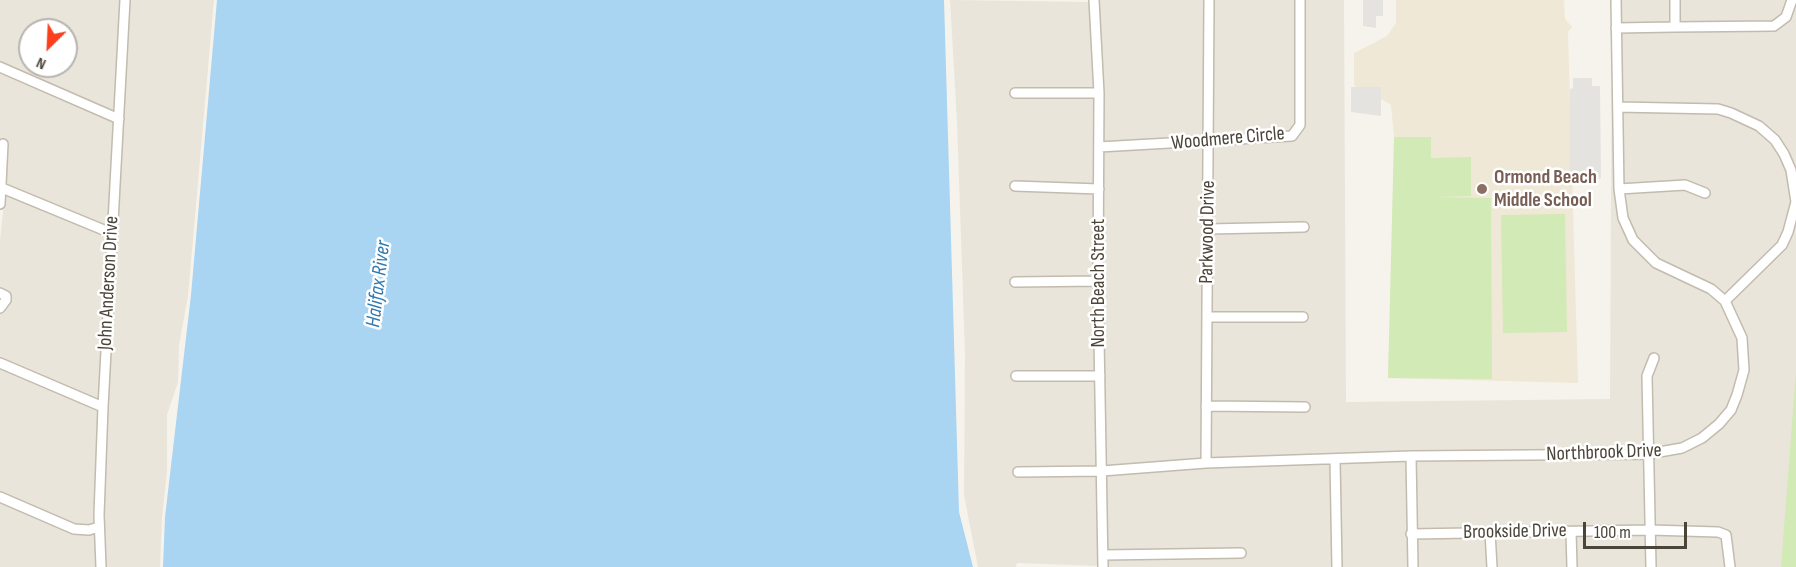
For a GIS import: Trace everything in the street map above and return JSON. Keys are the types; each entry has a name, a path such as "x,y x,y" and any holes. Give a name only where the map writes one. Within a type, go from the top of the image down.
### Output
{"street":[{"name":"John Anderson Drive","path":"101,567 99,527 103,407 125,0"},
{"name":"North Beach Street","path":"1094,0 1099,93 1098,282 1103,567"},
{"name":"Parkwood Drive","path":"1206,463 1209,0"},
{"name":"Woodmere Circle","path":"1099,147 1289,138 1300,125 1300,0"},
{"path":"1616,0 1619,189 1623,218 1633,240 1656,262 1711,289 1725,301 1782,244 1788,232 1794,214 1795,185 1784,154 1774,140 1759,126 1731,112 1718,109 1618,107"},
{"path":"1675,0 1675,27"},
{"path":"1616,28 1774,26 1786,17 1792,0"},
{"path":"0,67 118,118"},
{"path":"1015,93 1099,93"},
{"path":"0,204 3,144"},
{"path":"1619,189 1685,185 1705,193"},
{"path":"1015,186 1099,189"},
{"path":"2,188 111,233"},
{"path":"1208,229 1304,227"},
{"path":"1015,282 1098,282"},
{"path":"0,293 6,296 6,300 0,308"},
{"name":"Northbrook Drive","path":"1018,472 1102,471 1206,463 1411,456 1648,454 1682,448 1702,438 1731,410 1744,370 1742,338 1725,301"},
{"path":"1207,317 1303,317"},
{"path":"1651,567 1647,376 1654,358"},
{"path":"0,363 103,407"},
{"path":"1016,376 1100,376"},
{"path":"1206,406 1305,407"},
{"path":"1411,456 1413,567"},
{"path":"1335,460 1337,567"},
{"path":"0,497 74,529 89,530 99,527"},
{"name":"Brookside Drive","path":"1412,534 1705,531 1726,535 1730,567"},
{"path":"1490,532 1492,567"},
{"path":"1571,532 1572,567"},
{"path":"1103,555 1241,553"}],"shaded area":[{"path":"0,0 122,0 115,113 36,78 78,78 78,18 18,18 18,70 0,62"},
{"path":"129,0 214,0 188,296 179,345 178,382 167,415 167,472 160,567 105,567 102,527 106,408"},
{"path":"950,0 1090,2 1095,89 1012,89 1011,97 1095,97 1095,185 1012,182 1011,189 1095,193 1095,278 1012,279 1012,286 1095,285 1096,372 1013,372 1012,380 1096,380 1098,467 1015,468 1014,476 1098,475 1099,566 1017,563 1016,567 978,567 964,495 965,354 957,122"},
{"path":"1097,0 1206,0 1206,139 1103,143"},
{"path":"1213,0 1296,0 1297,124 1290,133 1213,138"},
{"path":"1303,0 1344,0 1346,402 1610,399 1612,0 1616,157 1630,243 1723,304 1739,339 1740,370 1728,408 1717,422 1682,444 1652,449 1651,376 1659,356 1653,353 1644,374 1645,450 1210,459 1210,410 1308,411 1309,403 1210,402 1211,321 1306,321 1307,313 1211,313 1211,232 1307,230 1307,223 1212,225 1213,146 1289,142 1295,138"},
{"path":"1363,0 1383,0 1383,16 1376,16 1376,28 1363,26"},
{"name":"Ormond Beach Middle School","path":"1396,0 1564,0 1565,19 1572,27 1568,32 1578,383 1388,378 1394,196 1394,137 1391,105 1381,99 1363,98 1354,84 1354,53 1387,36 1396,23"},
{"path":"1620,0 1671,0 1671,24 1620,24"},
{"path":"1679,0 1788,0 1783,14 1773,22 1679,23"},
{"path":"1796,0 1796,174 1761,122 1733,109 1719,105 1622,103 1620,32 1774,29"},
{"path":"0,71 115,121 108,228 5,185 7,140 0,141"},
{"path":"1573,78 1592,78 1592,86 1600,86 1601,178 1588,182 1570,182 1570,89 1573,88"},
{"path":"1351,87 1381,87 1381,116 1351,112"},
{"path":"1622,111 1717,113 1730,116 1757,129 1772,143 1781,156 1788,172 1791,214 1779,242 1726,296 1659,259 1636,237 1626,217 1623,193 1684,189 1707,198 1710,191 1685,181 1622,185"},
{"path":"1205,147 1203,459 1105,467 1102,151"},
{"path":"5,193 108,236 99,402 0,359 0,312 8,293 0,289 0,241"},
{"path":"1796,220 1796,508 1792,567 1734,567 1728,530 1654,526 1652,457 1721,428 1748,369 1730,302 1785,246"},
{"path":"0,367 99,410 95,524 76,525 0,492"},
{"path":"1645,458 1646,526 1415,530 1415,460"},
{"path":"1407,461 1409,567 1341,567 1339,464"},
{"path":"1332,464 1333,567 1107,567 1107,559 1244,557 1245,549 1106,551 1106,475 1206,467"},
{"path":"0,501 73,533 96,532 98,567 0,567"},
{"path":"1647,534 1647,567 1575,567 1575,536"},
{"path":"1654,534 1723,538 1727,567 1655,567"},
{"path":"1487,536 1488,567 1416,567 1415,538"},
{"path":"1494,536 1567,536 1568,567 1495,567"}],"green space":[{"path":"1394,137 1431,137 1431,158 1471,157 1471,196 1430,197 1491,198 1492,379 1388,378"},
{"path":"1565,214 1567,332 1503,333 1501,215"},
{"path":"1796,371 1796,567 1781,567"}],"water":[{"name":"Halifax River","path":"217,0 944,0 959,512 973,567 163,567 165,517 191,295"}],"place":[{"name":"Ormond Beach Middle School","path":"1482,189"}]}
